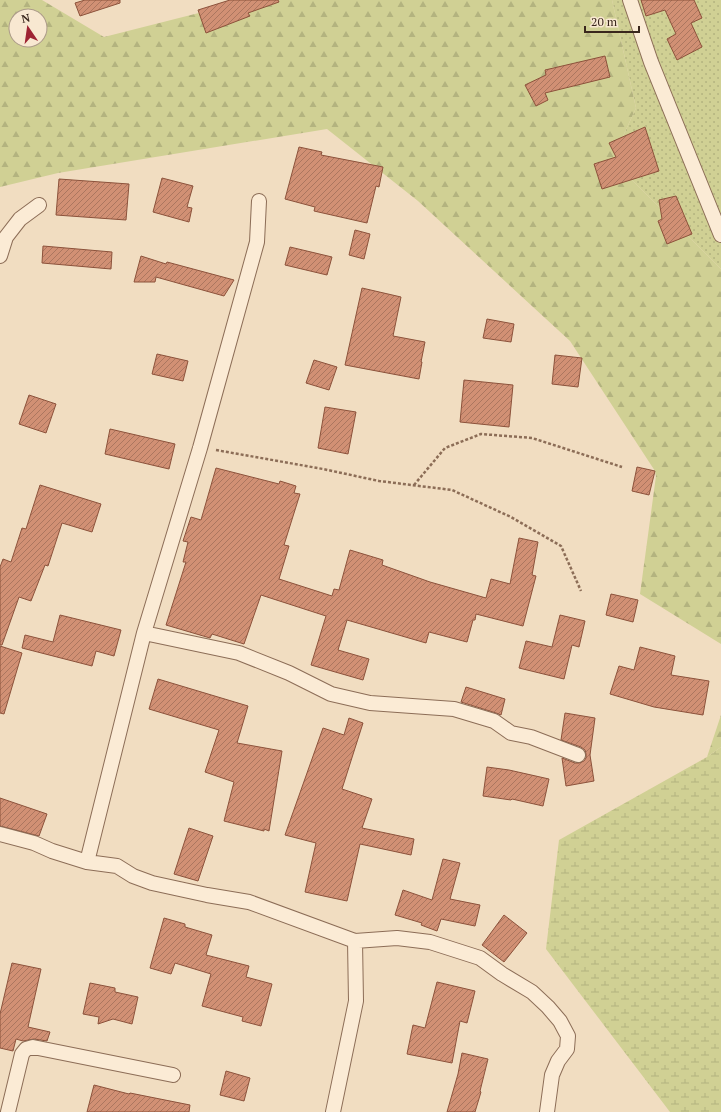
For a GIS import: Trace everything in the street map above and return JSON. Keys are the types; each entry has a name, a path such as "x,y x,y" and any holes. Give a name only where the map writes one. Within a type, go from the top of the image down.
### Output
{"street":[{"path":"630,0 651,62 721,235"},
{"path":"87,862 144,633 200,448 257,242 259,201"},
{"path":"0,256 6,237 20,219 39,205"},
{"path":"144,633 239,652 289,673 331,694 370,703 454,709 494,721 511,733 531,737 578,755"},
{"path":"0,834 34,843 52,851 87,862 117,866 133,876 152,883 207,895 249,902 355,941 397,938 430,942 480,958 502,974 532,992 548,1006 560,1021 568,1036 567,1049 558,1060 552,1075 547,1112"},
{"path":"332,1112 356,1002 355,941"},
{"path":"8,1112 22,1054 26,1048 33,1047 174,1075"}],"path":[{"path":"414,486 445,448 481,434 532,438 622,468"},
{"path":"200,448 323,469 379,481 452,490 511,517 561,546 581,591"}],"green space":[{"path":"0,0 42,0 104,37 250,0 612,0 636,108 612,160 721,269 721,644 640,594 656,476 655,471 570,341 418,201 327,129 58,173 0,187"},
{"path":"612,0 721,0 721,269 612,160 636,108"},
{"path":"721,715 721,747 707,757"},
{"path":"721,747 721,1112 670,1112 546,949 559,840 707,757"}],"building":[{"path":"85,0 120,0 120,3 80,16 75,3"},
{"path":"230,0 278,0 279,2 248,13 250,16 206,33 198,10"},
{"path":"641,0 694,0 702,18 691,23 702,47 677,60 667,39 676,34 665,10 646,16"},
{"path":"605,56 610,77 545,93 548,100 536,106 525,85 546,75 545,70"},
{"path":"645,127 659,171 602,189 594,164 616,157 609,143"},
{"path":"299,147 322,152 321,155 383,167 379,187 376,186 367,223 314,211 315,207 285,199"},
{"path":"162,178 193,186 187,207 192,208 189,222 153,212"},
{"path":"59,179 129,184 126,220 56,215"},
{"path":"676,196 692,234 667,244 658,221 662,219 659,200"},
{"path":"355,230 370,234 364,259 349,255"},
{"path":"43,246 112,252 111,269 42,263"},
{"path":"290,247 332,257 327,275 285,265"},
{"path":"141,256 166,264 167,262 234,280 224,296 156,277 155,282 134,282"},
{"path":"362,288 401,297 393,336 425,342 419,379 345,365"},
{"path":"487,319 514,324 511,342 483,338"},
{"path":"157,354 188,361 183,381 152,374"},
{"path":"555,355 582,358 578,387 552,384"},
{"path":"314,360 337,367 329,390 306,383"},
{"path":"464,380 513,385 509,427 460,422"},
{"path":"29,395 56,404 46,433 19,424"},
{"path":"325,407 356,412 348,454 318,448"},
{"path":"110,429 175,444 169,469 105,454"},
{"path":"637,467 655,471 649,495 632,491"},
{"path":"216,468 279,484 280,481 296,486 294,493 300,494 284,545 289,546 279,579 332,596 334,589 339,590 350,550 383,560 382,565 430,582 486,598 491,579 510,584 519,538 538,542 532,575 536,576 523,626 476,614 467,642 429,632 426,643 347,620 338,650 369,659 363,680 311,665 326,616 261,595 244,644 212,634 210,638 166,625 186,562 183,562 188,542 183,541 191,517 201,520"},
{"path":"40,485 101,504 92,532 62,523 48,566 45,565 31,601 19,597 2,645 0,645 0,567 3,559 11,562 22,528 26,529"},
{"path":"611,594 638,600 633,622 606,615"},
{"path":"60,615 121,630 114,656 96,651 92,666 22,648 25,635 53,642"},
{"path":"560,615 585,621 579,647 572,645 564,679 519,668 526,641 552,647"},
{"path":"0,646 22,653 4,714 0,713"},
{"path":"640,647 675,656 671,675 709,681 703,715 654,707 610,694 619,666 634,670"},
{"path":"158,679 248,706 237,743 282,751 269,831 224,821 234,782 205,772 219,730 149,709"},
{"path":"466,687 505,699 501,715 461,702"},
{"path":"565,713 595,718 590,755 594,781 566,786 562,758 579,763 584,761 586,754 585,750 581,747 561,740"},
{"path":"349,718 363,723 342,789 372,799 362,828 414,839 411,855 360,844 347,901 305,892 316,843 285,835 323,728 344,735"},
{"path":"487,767 509,770 549,779 543,806 512,799 483,796"},
{"path":"0,798 47,814 39,836 0,826"},
{"path":"189,828 213,836 198,881 174,874"},
{"path":"443,859 460,863 450,899 480,905 475,926 441,919 437,931 421,925 422,923 395,915 403,890 432,900"},
{"path":"504,915 527,933 504,962 482,945"},
{"path":"164,918 185,924 185,927 212,935 206,955 249,966 246,977 272,984 261,1026 242,1021 243,1017 202,1006 211,974 175,963 171,974 150,968"},
{"path":"12,963 41,969 28,1027 50,1032 47,1041 34,1039 23,1041 16,1039 13,1051 0,1048 0,1014"},
{"path":"437,982 475,991 467,1023 460,1021 452,1063 407,1054 413,1025 425,1028"},
{"path":"90,983 115,988 115,992 138,997 132,1024 113,1019 98,1024 99,1017 83,1014"},
{"path":"462,1053 488,1059 481,1092 475,1112 447,1112 458,1074"},
{"path":"226,1071 250,1078 244,1101 220,1095"},
{"path":"94,1085 129,1094 190,1105 189,1112 87,1112"}]}
